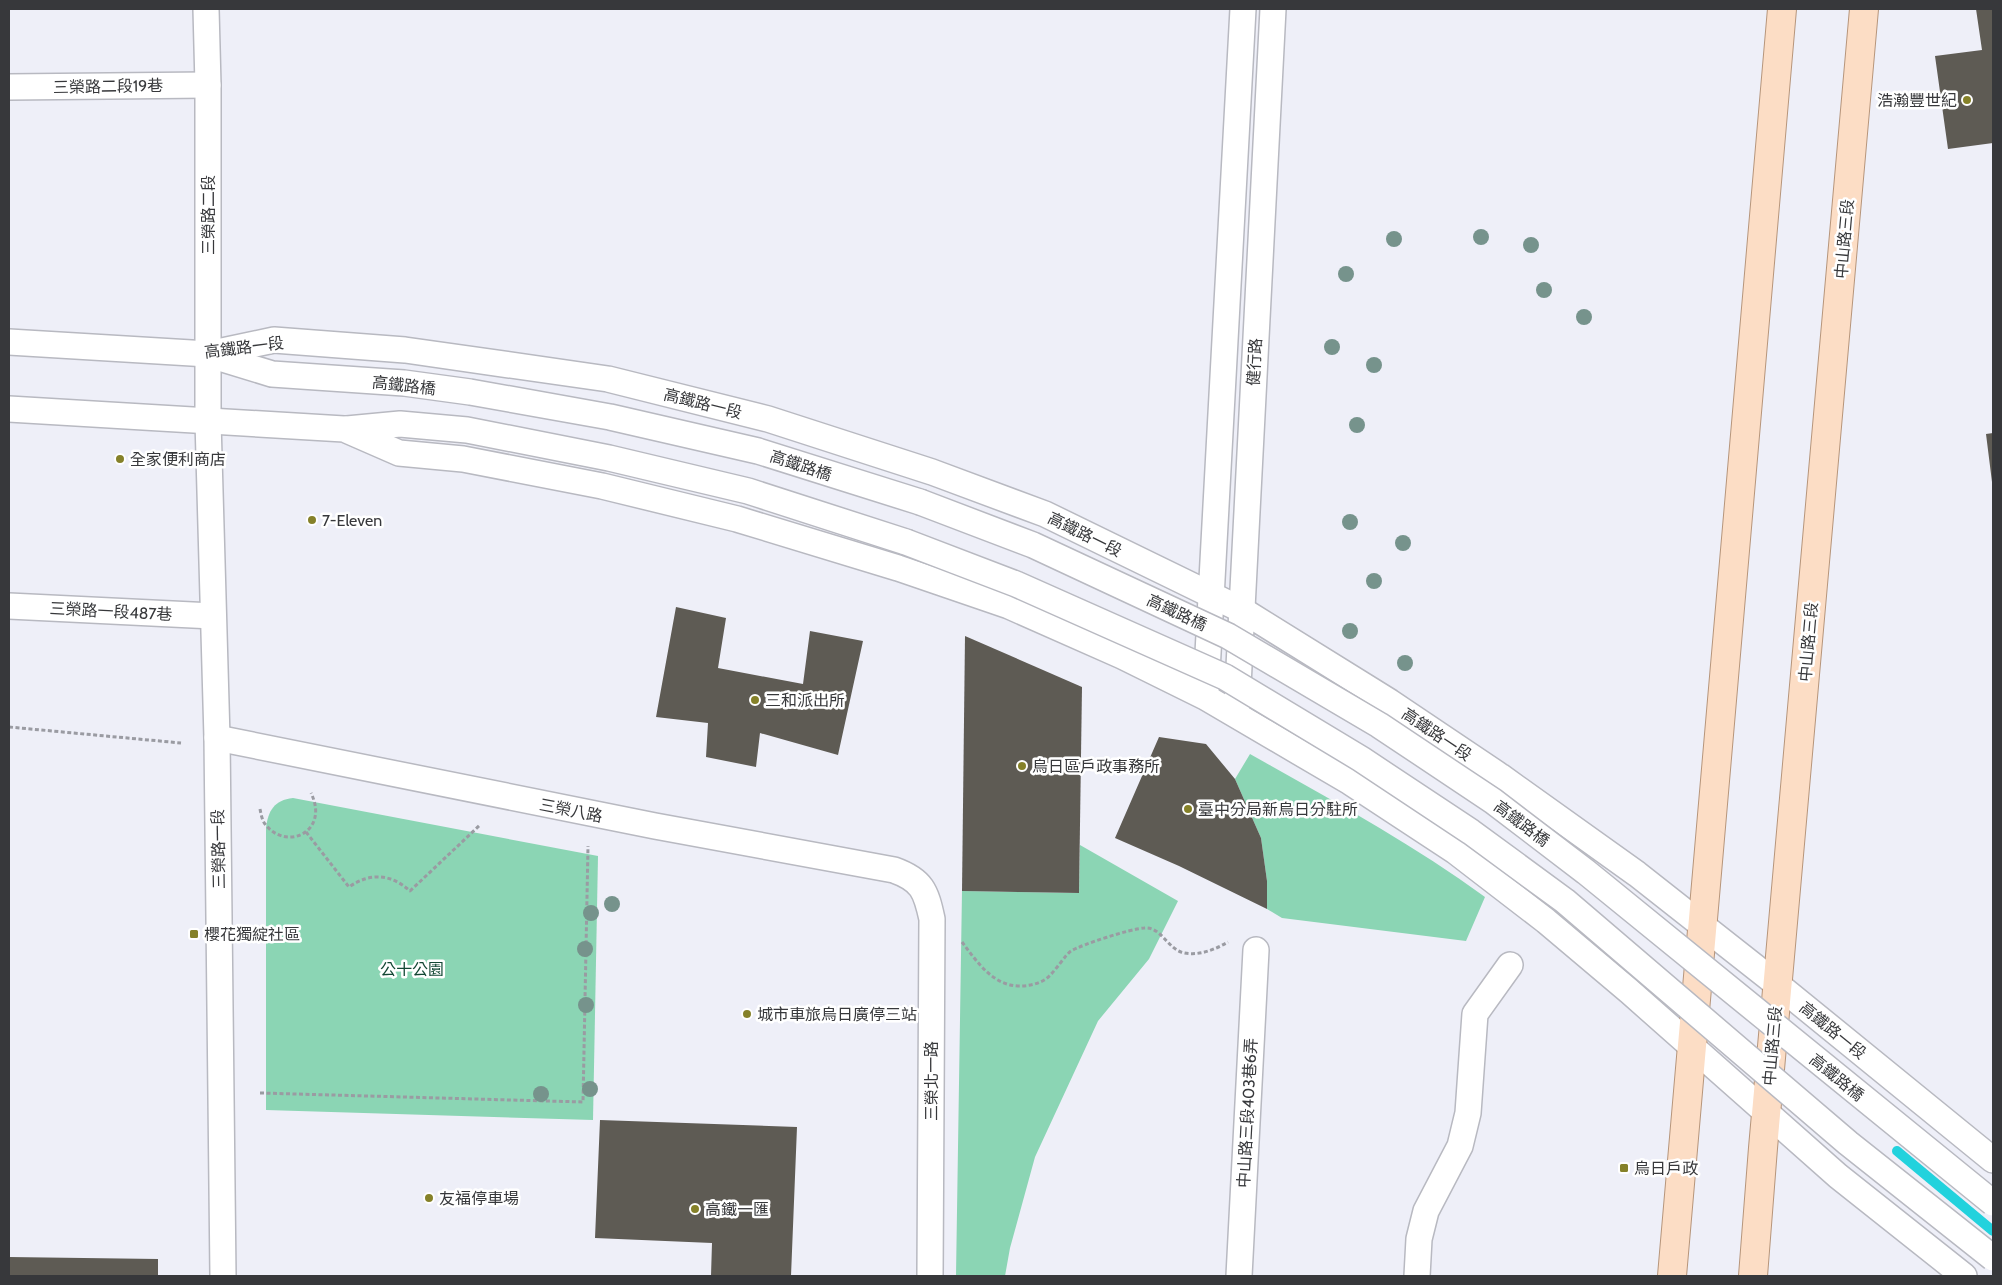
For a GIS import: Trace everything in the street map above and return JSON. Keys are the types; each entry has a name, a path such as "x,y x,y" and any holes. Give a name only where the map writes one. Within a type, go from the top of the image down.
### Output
{"main road":[{"path":"1672,1276 1782,9"},
{"name":"中山路三段","path":"1753,1276 1864,9"}],"street":[{"name":"三榮路二段","path":"206,9 208,84 208,421"},
{"name":"健行路","path":"1205,697 1243,9"},
{"name":"健行路","path":"1236,715 1273,9"},
{"name":"三榮路二段19巷","path":"9,88 208,84"},
{"name":"高鐵路一段","path":"9,342 208,354 274,340 405,350 608,379 768,419 932,472 1046,514 1242,610 1390,702 1500,776 1636,874 1703,926 1993,1160"},
{"name":"高鐵路橋","path":"208,354 272,374 404,384 470,392 610,416 758,451 920,502 1033,544 1228,636 1379,725 1493,801 1586,872 1993,1203"},
{"path":"9,409 344,429 400,424 467,430 609,458 748,491 906,542 1016,584 1225,677 1361,759 1471,832 1565,901 1848,1143 1993,1258"},
{"name":"三榮路一段","path":"208,421 217,738 223,1276"},
{"path":"344,429 399,453 463,459 602,486 737,519 898,568 1009,606 1122,656 1205,697 1350,782 1455,851 1546,921 1838,1176 1964,1276"},
{"name":"三榮路一段487巷","path":"9,606 213,616"},
{"name":"三榮八路","path":"217,738 654,826 894,870 909,875 922,886"},
{"name":"三榮北一路","path":"922,886 932,919 930,1276"},
{"name":"中山路三段403巷6弄","path":"1238,1276 1256,950"},
{"path":"1417,1276 1419,1239 1426,1210 1460,1146 1468,1113 1476,1014 1510,966"}],"path":[{"path":"9,727 181,743"},
{"path":"260,810 264,823 274,833 284,837 295,836 306,832 317,814 316,803 311,793"},
{"path":"306,832 349,887 358,881 382,876 401,883 410,891 480,825"},
{"path":"260,1093 583,1102 588,846"},
{"path":"961,940 977,962 994,978 1012,986 1029,986 1044,980 1058,968 1070,952 1134,929 1147,927 1158,932 1180,952 1196,954 1231,941 1244,941 1256,950"}],"green space":[{"path":"1250,754 1399,840 1485,897 1466,941 1282,918 1267,909 1267,881 1261,838 1235,779"},
{"name":"公十公園","path":"293,798 598,856 593,1120 266,1110 266,828 268,816 273,807 281,801"},
{"path":"1080,845 1178,901 1149,959 1098,1021 1035,1157 1010,1248 1005,1276 956,1276 962,891 1079,893"}],"building":[{"name":"浩瀚豐世紀","path":"1976,9 1993,9 1993,143 1948,149 1935,56 1982,50"},
{"path":"1993,433 1993,482 1992,482 1986,434"},
{"name":"三和派出所","path":"676,607 726,618 718,668 803,684 810,631 863,641 838,755 760,733 756,767 706,757 708,723 656,717"},
{"name":"烏日區戶政事務所","path":"965,636 1082,687 1079,893 962,891"},
{"name":"臺中分局新烏日分駐所","path":"1159,737 1206,744 1235,779 1261,838 1267,881 1267,909 1179,866 1115,838"},
{"name":"高鐵一匯","path":"600,1120 797,1127 791,1276 711,1276 712,1243 595,1238"},
{"path":"9,1257 158,1259 158,1276 9,1276"}],"waterway":[{"path":"1897,1151 1993,1231"}],"place":[{"name":"浩瀚豐世紀","path":"1967,100"},
{"name":"全家便利商店","path":"120,459"},
{"name":"7-Eleven","path":"312,520"},
{"name":"三和派出所","path":"755,700"},
{"name":"烏日區戶政事務所","path":"1022,766"},
{"name":"臺中分局新烏日分駐所","path":"1188,809"},
{"name":"櫻花獨綻社區","path":"194,934"},
{"name":"城市車旅烏日廣停三站","path":"747,1014"},
{"name":"烏日戶政","path":"1624,1168"},
{"name":"友福停車場","path":"429,1198"},
{"name":"高鐵一匯","path":"695,1209"}]}
